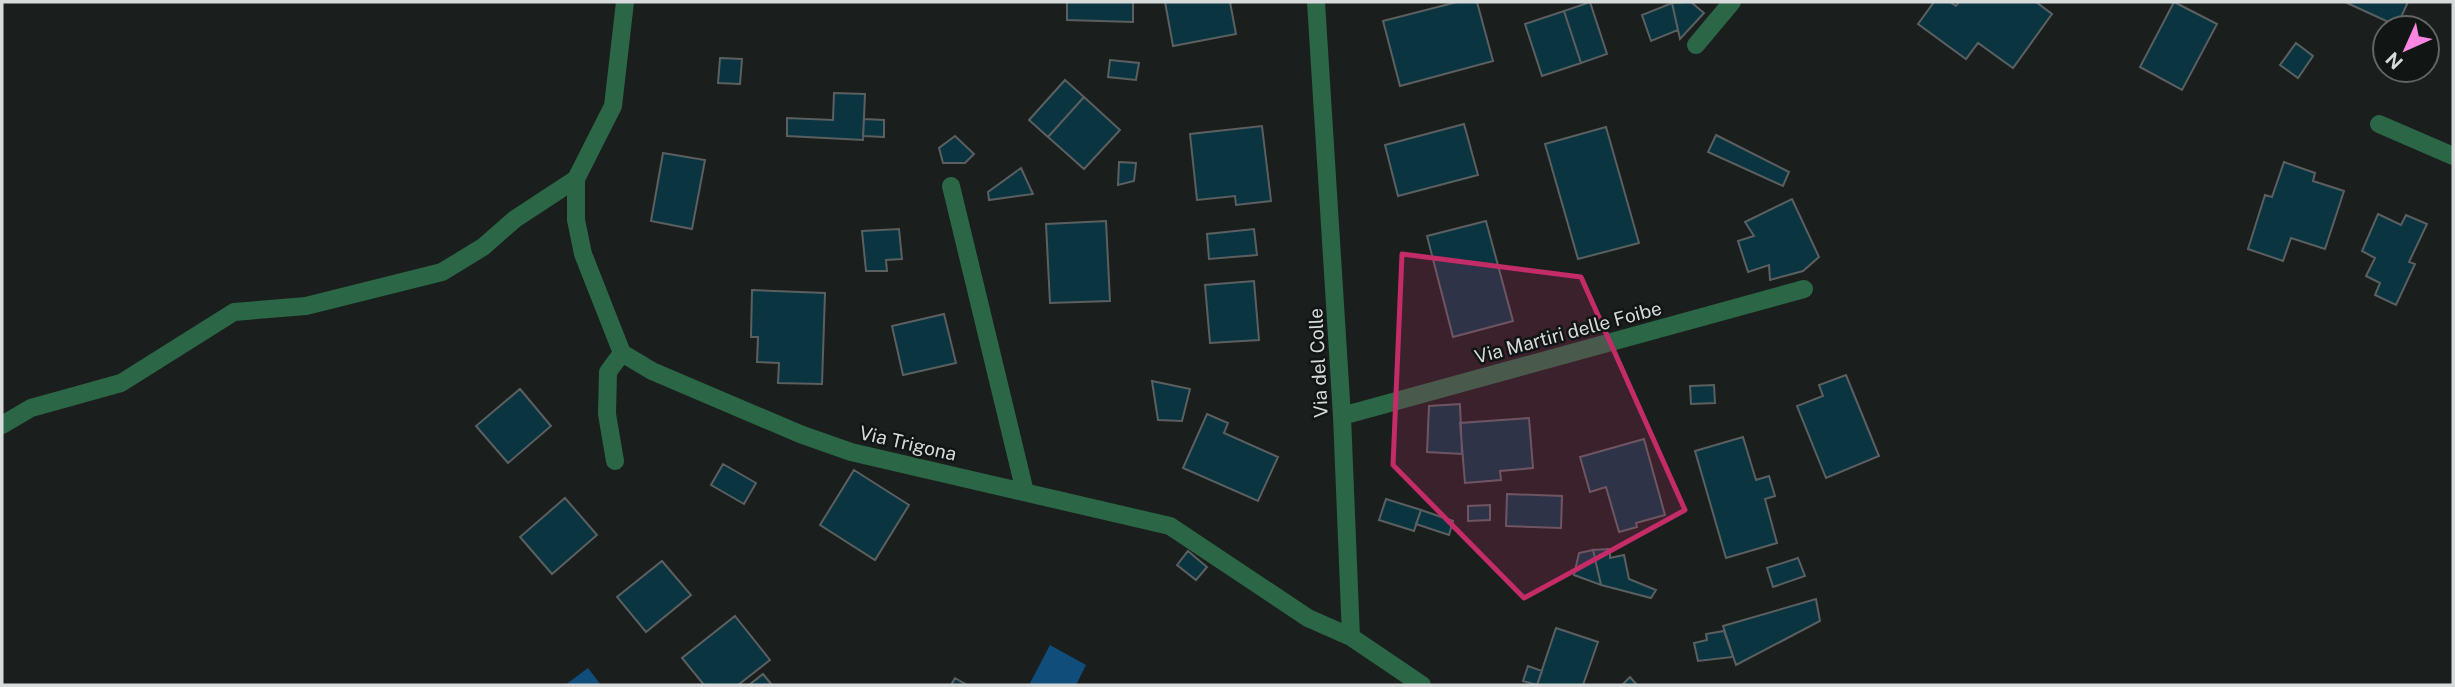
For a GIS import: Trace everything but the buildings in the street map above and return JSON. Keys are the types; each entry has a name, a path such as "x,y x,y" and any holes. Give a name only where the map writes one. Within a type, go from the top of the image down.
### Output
{"street":[{"path":"615,461 607,414 608,372 622,353 583,254 576,220 576,179 613,106 625,2"},
{"name":"Via del Colle","path":"1316,2 1342,416 1350,637"},
{"path":"1696,45 1732,2"},
{"path":"2379,124 2453,156"},
{"path":"2,425 32,408 121,383 234,313 306,306 442,272 483,247 515,219 576,179"},
{"path":"951,186 1025,492"},
{"name":"Via Martiri delle Foibe","path":"1342,416 1804,289"},
{"name":"Via Trigona","path":"622,353 652,372 800,434 851,452 1170,526 1308,618 1350,637"},
{"path":"1350,637 1422,685"}],"highlighted area":[{"path":"1402,254 1581,277 1685,510 1524,598 1393,465"}],"water":[{"path":"1050,645 1086,665 1076,685 1029,685"},
{"path":"588,668 601,685 565,685"}]}
